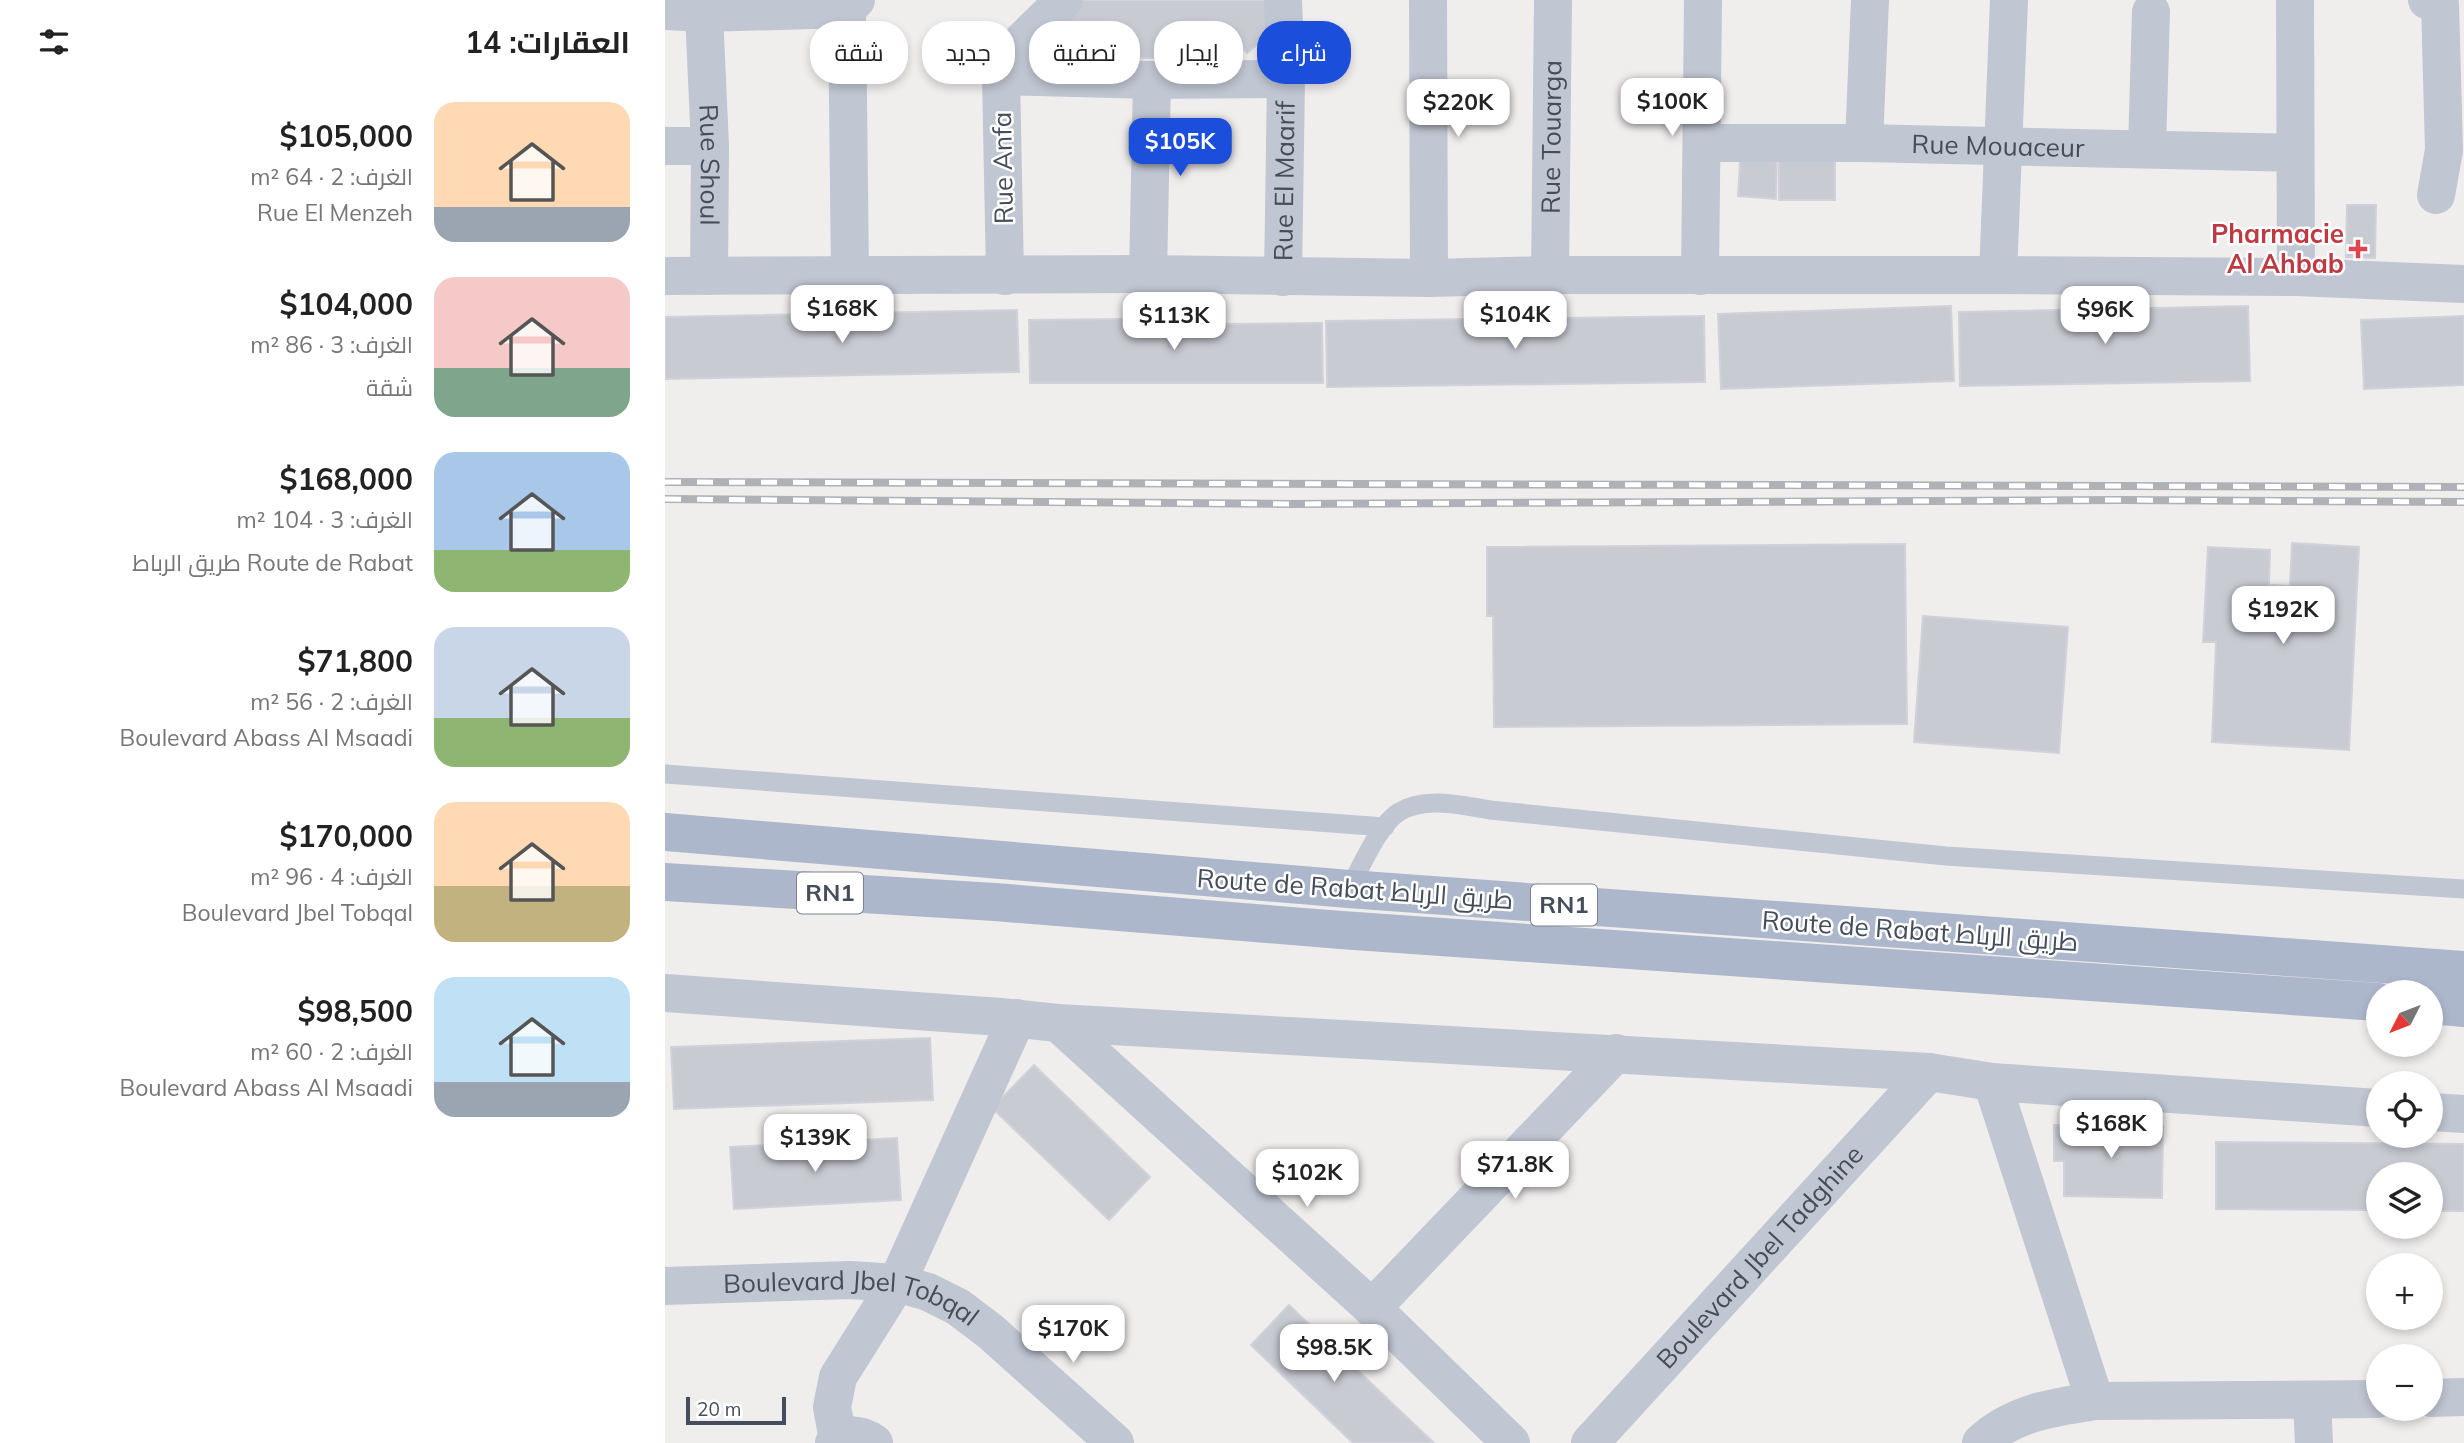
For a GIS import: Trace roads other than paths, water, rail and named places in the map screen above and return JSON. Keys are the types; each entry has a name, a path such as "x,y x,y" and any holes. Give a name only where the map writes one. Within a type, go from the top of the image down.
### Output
{"main road":[{"name":"Route de Rabat طريق الرباط","path":"665,832 1349,889 2464,970"},
{"name":"Route de Rabat طريق الرباط","path":"665,882 995,902 1341,930 2366,1001"},
{"path":"2443,1006 2464,1008"}],"street":[{"name":"Rue Anfa","path":"1015,52 1020,43 1064,0"},
{"name":"Rue El Maarif","path":"1283,0 1284,21"},
{"path":"1428,0 1429,278"},
{"name":"Rue Touarga","path":"1550,275 1553,0"},
{"path":"1700,276 1703,0"},
{"path":"1864,143 1870,0"},
{"path":"1998,275 2009,0"},
{"path":"2295,0 2296,277"},
{"path":"2427,0 2440,4 2454,150 2436,195"},
{"path":"665,11 704,13 852,4 850,277"},
{"path":"2147,148 2151,12"},
{"name":"Rue Shoul","path":"704,13 710,146 709,276"},
{"path":"1015,76 1257,79"},
{"path":"1148,274 1152,80"},
{"name":"Rue Anfa","path":"1001,84 1005,276"},
{"name":"Rue El Maarif","path":"1283,277 1286,84"},
{"name":"Rue Mouaceur","path":"1702,143 1864,143 2294,153"},
{"path":"665,146 710,146"},
{"path":"665,276 1148,274 1429,278 1550,275 1998,275 2296,277 2464,284"},
{"path":"665,993 1058,1023 1929,1072 1992,1082 2366,1107"},
{"path":"849,1442 832,1407 838,1377 897,1283 1017,1018"},
{"path":"1058,1023 1372,1308 1511,1443"},
{"path":"1372,1308 1616,1053"},
{"name":"Boulevard Jbel Tadghine","path":"1590,1443 1929,1072"},
{"path":"1992,1082 2095,1401"},
{"path":"2443,1113 2464,1114"},
{"name":"Boulevard Jbel Tobqal","path":"665,1286 850,1280 897,1283 928,1292 958,1307 980,1324 1115,1443"},
{"path":"2443,1398 2464,1397"},
{"path":"1981,1443 2027,1414 2095,1401 2366,1399"},
{"path":"2312,1401 2314,1443"}],"lane":[{"path":"665,774 1385,827"},
{"path":"1349,889 1385,827 1398,812 1420,804 1459,804 1490,810 1946,856 2464,889"}],"railway":[{"path":"665,482 2464,487"},
{"path":"665,499 1289,504 2122,500 2464,502"}],"place":[{"name":"Pharmacie Al Ahbab","path":"2358,249"}]}
